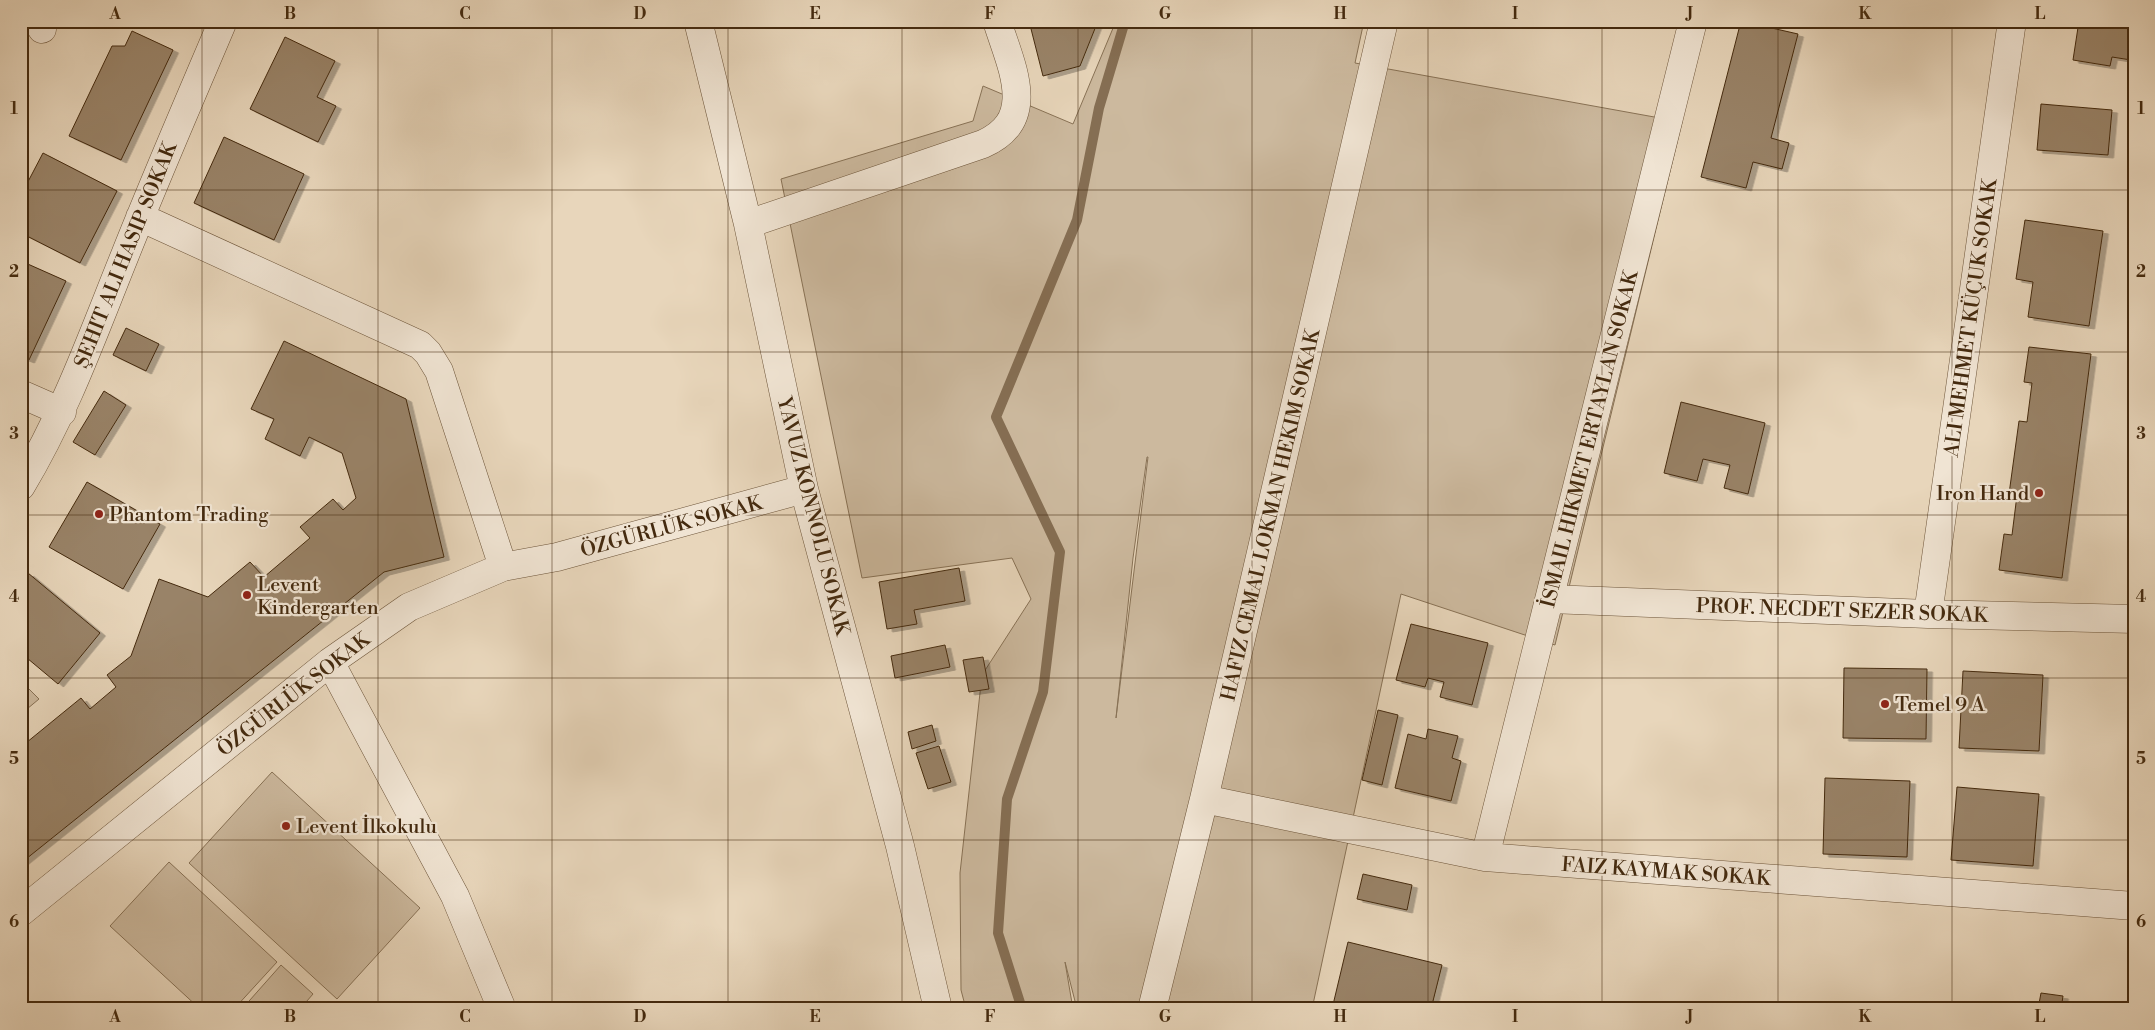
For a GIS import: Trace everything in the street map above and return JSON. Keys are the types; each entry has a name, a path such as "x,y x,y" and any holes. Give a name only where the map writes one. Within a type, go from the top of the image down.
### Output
{"street":[{"name":"ŞEHIT ALI HASIP SOKAK","path":"21,486 62,412 140,217 223,21"},
{"name":"YAVUZ KONNOLU SOKAK","path":"698,21 748,224 804,489 900,846 938,1009"},
{"path":"748,224 983,144 999,136 1011,121 1015,111 1017,90 997,21"},
{"name":"HAFIZ CEMAL LOKMAN HEKIM SOKAK","path":"1152,1009 1204,799 1384,21"},
{"name":"İSMAIL HIKMET ERTAYLAN SOKAK","path":"1485,857 1692,21"},
{"name":"ALI MEHMET KÜÇUK SOKAK","path":"1928,614 2012,21"},
{"path":"140,217 420,345 428,353 439,371 503,567"},
{"path":"21,394 62,412"},
{"name":"ÖZGÜRLÜK SOKAK","path":"21,912 330,662 409,607 503,567 557,557 804,489"},
{"name":"PROF. NECDET SEZER SOKAK","path":"1550,599 1928,614 2134,619"},
{"path":"330,662 455,896 502,1009"},
{"name":"FAIZ KAYMAK SOKAK","path":"1204,799 1485,857 2134,906"}],"shaded area":[{"path":"1116,21 1364,21 1355,63 1682,122 1555,645 1401,594 1312,1009 1077,1009 1065,962 1073,1009 966,1009 961,990 960,873 982,675 1031,599 1012,558 862,578 781,179 973,121 983,86 1073,124","holes":["1148,457 1116,718 1133,558"]},
{"path":"21,681 39,699 21,714"},
{"path":"272,772 420,908 337,999 189,863"},
{"path":"169,862 277,962 234,1009 200,1009 110,926"},
{"path":"281,965 313,994 300,1009 242,1009"}],"building":[{"path":"1029,21 1098,21 1080,66 1043,76"},
{"path":"1741,21 1798,34 1771,138 1789,143 1782,169 1753,162 1746,188 1701,177"},
{"path":"2079,21 2134,21 2131,60 2112,57 2110,66 2073,60"},
{"path":"132,31 173,50 121,160 69,136 112,46 125,46"},
{"path":"285,37 335,61 317,97 336,106 318,142 250,109"},
{"path":"2041,104 2112,110 2108,155 2037,150"},
{"path":"224,137 304,174 274,240 194,203"},
{"path":"43,153 117,191 80,263 21,233 21,195"},
{"path":"2025,220 2103,231 2089,326 2028,317 2033,282 2016,279"},
{"path":"21,261 66,281 29,360 21,357"},
{"path":"126,328 159,344 146,371 113,355"},
{"path":"284,341 406,399 444,557 384,572 21,863 21,747 81,698 90,709 116,687 107,675 131,656 159,579 208,597 250,562 264,577 310,538 300,527 333,499 343,510 356,498 342,453 309,437 300,456 265,439 274,419 251,409"},
{"path":"2029,347 2091,354 2062,578 1999,570 2004,534 2012,535 2017,495 2009,494 2019,421 2027,422 2032,383 2024,382"},
{"path":"104,391 126,405 95,455 73,442"},
{"path":"1681,402 1765,423 1748,494 1724,488 1730,465 1703,459 1697,481 1664,473"},
{"path":"87,482 160,524 123,589 49,547"},
{"path":"959,568 965,601 914,610 917,624 887,629 879,582"},
{"path":"28,573 100,633 58,684 21,653 21,582"},
{"path":"1411,624 1488,643 1472,705 1440,697 1444,682 1428,678 1425,687 1396,680"},
{"path":"945,645 950,667 895,678 891,656"},
{"path":"983,657 989,689 969,692 963,660"},
{"name":"Temel 9 A","path":"1844,668 1927,669 1926,739 1843,738"},
{"path":"1963,671 2043,675 2039,751 1959,748"},
{"path":"1378,710 1398,715 1382,785 1362,780"},
{"path":"932,725 936,741 912,749 908,732"},
{"path":"1428,729 1458,736 1452,758 1461,761 1451,801 1395,788 1408,734 1426,739"},
{"path":"939,746 951,782 928,789 916,753"},
{"path":"1825,778 1910,781 1907,857 1823,854"},
{"path":"1957,787 2039,794 2033,866 1951,860"},
{"path":"1363,874 1412,885 1407,910 1357,899"},
{"path":"1348,942 1442,965 1431,1009 1332,1009"},
{"path":"2041,993 2063,996 2061,1009 2038,1009"}],"waterway":[{"path":"1022,1009 998,933 1007,799 1043,692 1060,552 996,417 1077,220 1099,108 1125,21"}],"place":[{"name":"Iron Hand","path":"2039,493"},
{"name":"Phantom Trading","path":"99,514"},
{"name":"Levent Kindergarten","path":"247,595"},
{"name":"Temel 9 A","path":"1885,704"},
{"name":"Levent İlkokulu","path":"286,826"}]}
